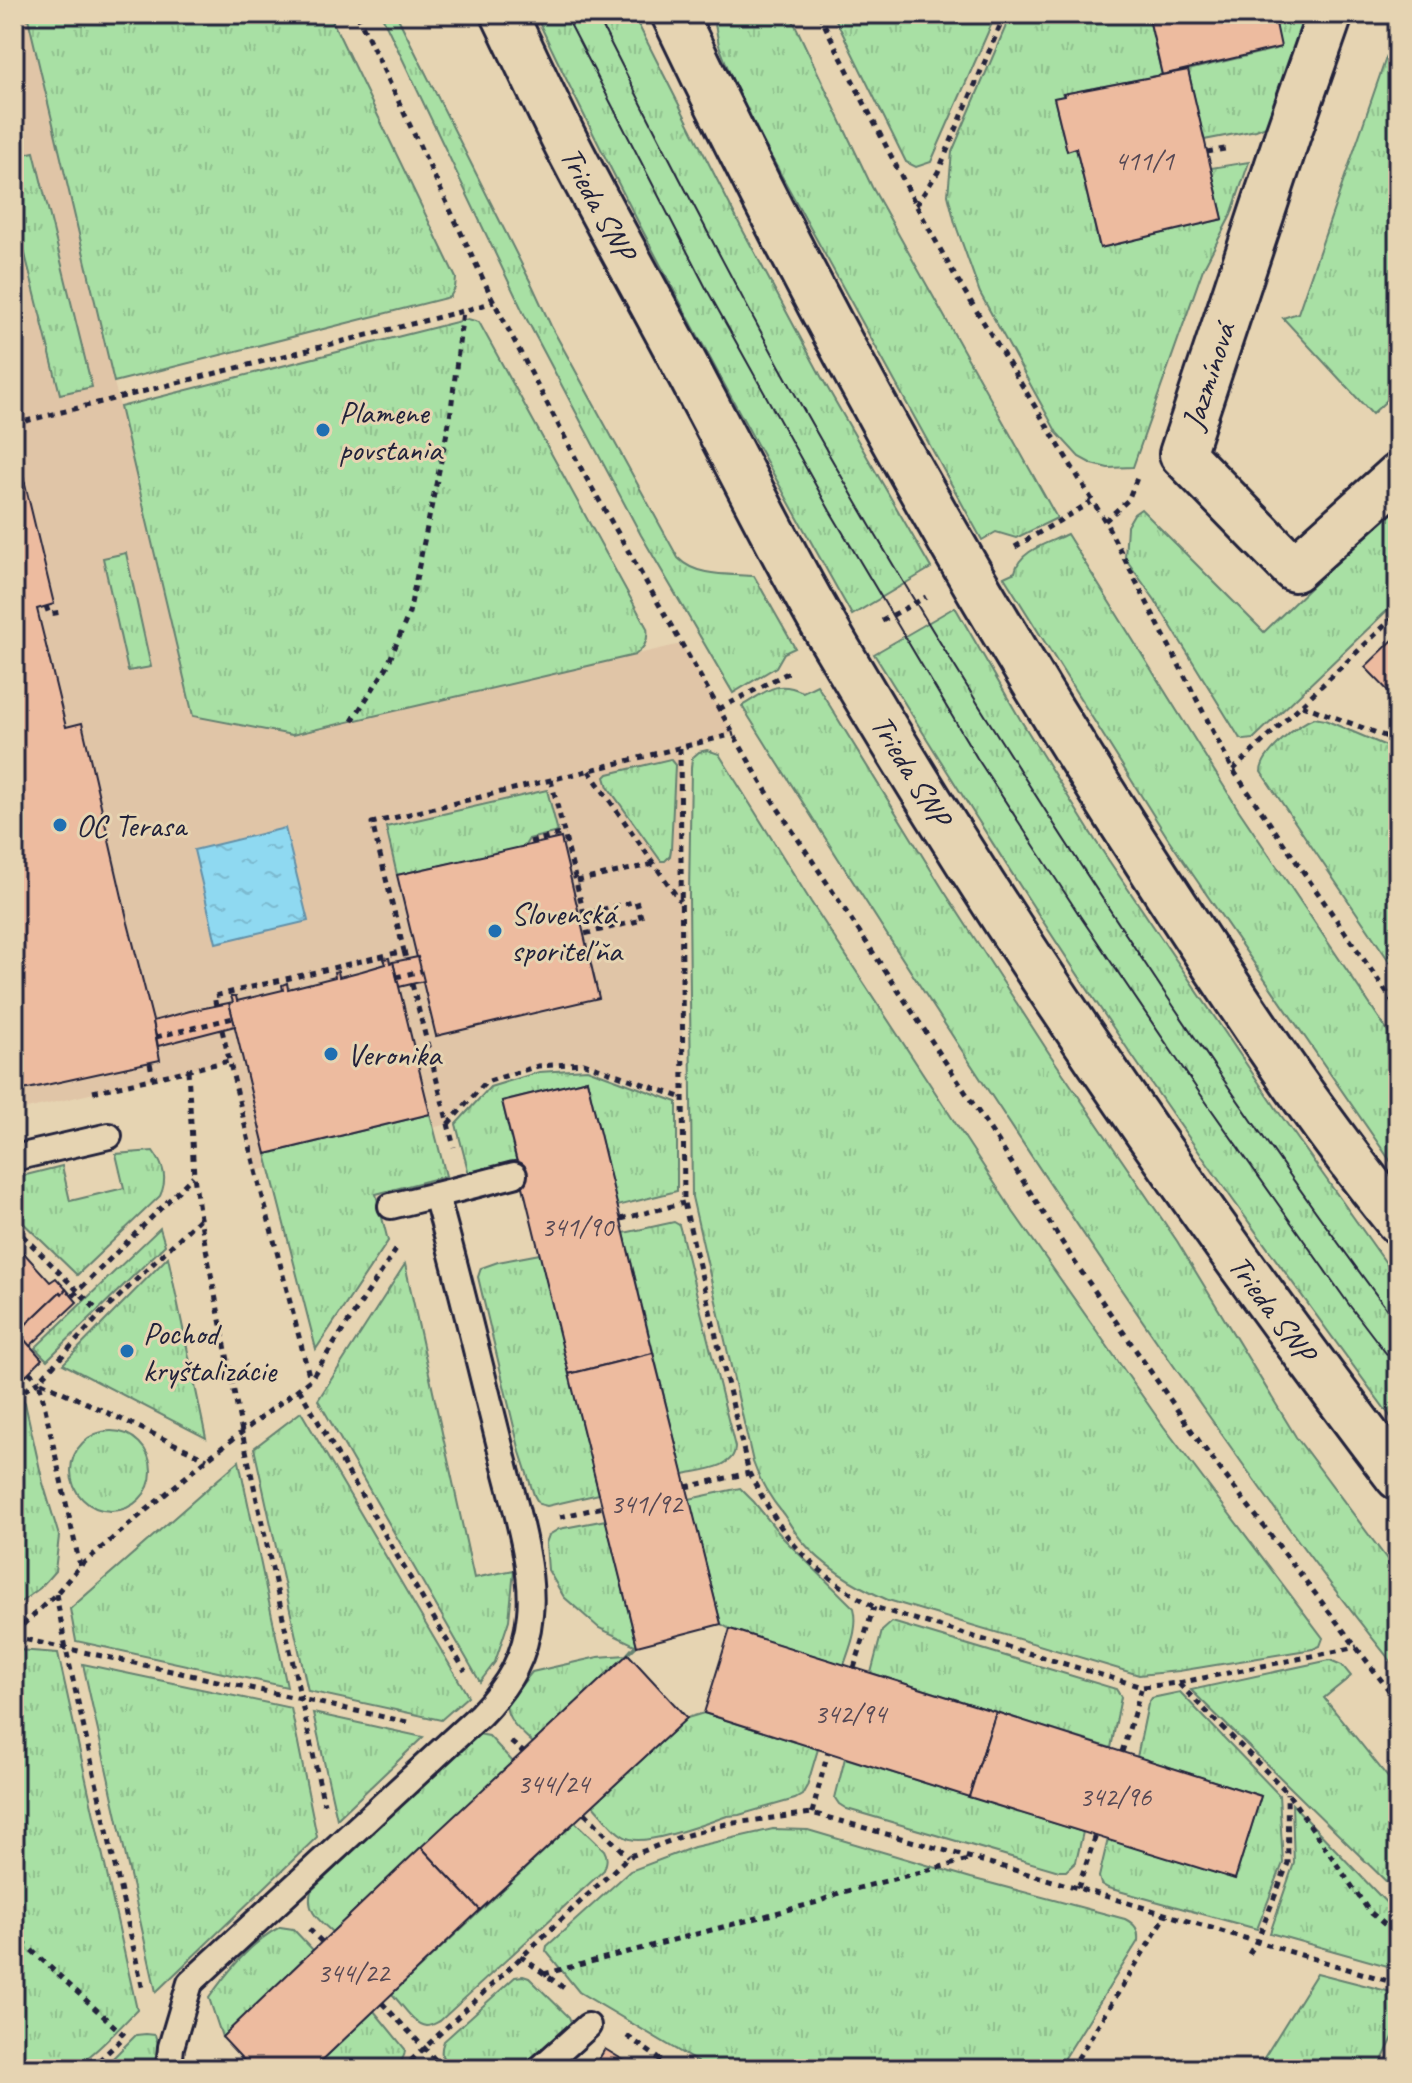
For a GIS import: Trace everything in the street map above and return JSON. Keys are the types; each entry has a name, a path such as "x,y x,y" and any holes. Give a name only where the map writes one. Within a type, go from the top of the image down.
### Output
{"street":[{"name":"Trieda SNP","path":"504,14 574,159 782,553 836,648 977,878 1145,1130 1301,1349 1398,1477"},
{"path":"674,14 739,151 969,574 1102,794 1224,980 1350,1162 1398,1221"},
{"name":"Jazmínová","path":"1330,14 1182,454 1294,569 1398,476"}],"lane":[{"path":"14,1158 109,1136"},
{"path":"391,1206 514,1175"},
{"path":"169,2069 171,2047 190,1983 487,1708 511,1678 524,1649 531,1594 520,1525 436,1195"},
{"path":"540,2069 588,2026"}],"path":[{"path":"357,14 494,302 584,474 765,789 1076,1264 1201,1444 1398,1702"},
{"path":"819,14 954,274 1105,521 1233,770 1398,1009"},
{"path":"916,205 938,172 1005,14"},
{"path":"14,424 494,302"},
{"path":"352,721 387,667 409,613 450,418 463,311"},
{"path":"719,709 969,574 1091,502"},
{"path":"46,606 49,614 62,612"},
{"path":"1233,770 1398,613"},
{"path":"1301,704 1398,741"},
{"path":"406,959 372,823 734,734"},
{"path":"680,748 684,1203 749,1473 788,1537 801,1552 853,1595 874,1607 1142,1687 1178,1683 1357,1647"},
{"path":"589,771 681,903"},
{"path":"551,780 584,914 636,901 642,920 584,934"},
{"path":"530,842 564,836"},
{"path":"577,881 654,864"},
{"path":"216,1006 214,996 404,951"},
{"path":"360,961 362,971"},
{"path":"396,977 421,971"},
{"path":"412,984 448,1124 486,1082 538,1066 584,1063 683,1098"},
{"path":"156,1037 233,1018"},
{"path":"222,1030 310,1380"},
{"path":"170,1074 229,1061"},
{"path":"150,1063 153,1078"},
{"path":"188,1070 194,1176 200,1218 242,1432 334,1850"},
{"path":"73,1296 194,1176"},
{"path":"621,1219 684,1203"},
{"path":"14,1397 39,1381 101,1314 200,1218"},
{"path":"14,1227 101,1314"},
{"path":"14,1635 80,1566 207,1459 310,1380 400,1243 446,1232"},
{"path":"29,1372 39,1381 207,1459"},
{"path":"39,1381 80,1566"},
{"path":"299,1389 487,1708"},
{"path":"686,1487 749,1473"},
{"path":"56,1594 145,1999"},
{"path":"854,1668 874,1607"},
{"path":"14,1635 66,1649 460,1733"},
{"path":"1178,1683 1287,1792 1369,1911 1398,1936"},
{"path":"1122,1752 1142,1687"},
{"path":"812,1813 828,1752"},
{"path":"1249,1954 1288,1863 1287,1792"},
{"path":"585,1813 628,1857"},
{"path":"402,2069 628,1857 726,1824 812,1813 1078,1888 1398,1984"},
{"path":"1078,1888 1096,1835"},
{"path":"544,1974 973,1858"},
{"path":"1071,2069 1167,1914"},
{"path":"14,1934 125,2036"},
{"path":"382,2003 444,2069"},
{"path":"1390,2069 1398,2056"}],"shaded area":[{"path":"14,14 27,14 193,716 292,735 681,644 734,734 680,748 683,1098 584,1063 538,1066 486,1082 448,1124 256,1171 228,1061 14,1112"}],"green space":[{"path":"27,14 329,14 456,278 450,297 114,382"},
{"path":"381,14 396,14 551,326 678,558 703,572 754,576 795,648 784,653 776,667 733,693 641,535 525,316"},
{"path":"535,14 633,14 823,380 931,568 852,615 688,318"},
{"path":"713,14 790,14 872,187 1057,518 1016,538 996,532 982,540 741,102 719,45"},
{"path":"833,14 996,14 931,162 916,167 906,162"},
{"path":"1011,14 1148,14 1162,75 1054,98 1067,150 1076,148 1100,248 1223,219 1211,168 1249,162 1231,215 1203,269 1133,467 1108,468 1092,464 1079,457 1057,433 980,293 955,223 948,195 952,152"},
{"path":"1274,14 1313,14 1276,122 1256,130 1204,140 1188,70 1280,48"},
{"path":"1398,23 1398,390 1372,414 1283,318 1298,313"},
{"path":"34,152 92,387 60,394 14,210 14,156"},
{"path":"468,319 479,322 647,628 644,647 635,655 292,735 193,716 120,407"},
{"path":"1396,505 1398,600 1253,739 1239,737 1155,600 1125,558 1127,526 1134,514 1141,509 1264,632"},
{"path":"1067,534 1238,809 1398,1046 1398,1172 1169,840 1004,577 1015,572 1028,553"},
{"path":"126,553 151,667 128,671 103,558"},
{"path":"955,607 1095,840 1280,1114 1398,1280 1398,1427 1214,1173 1106,1017 874,654"},
{"path":"817,685 944,891 1177,1241 1296,1437 1398,1574 1398,1670 1277,1512 1108,1270 948,1030 742,706 778,687 803,692"},
{"path":"1314,718 1398,751 1398,974 1261,772 1274,749 1299,726"},
{"path":"707,750 719,754 811,902 1014,1213 1164,1427 1323,1638 1320,1646 1139,1675 876,1595 842,1575 811,1551 770,1496 753,1462 692,1197 691,768 692,758"},
{"path":"670,759 675,765 671,850 670,856 661,861 608,787 605,777"},
{"path":"547,790 558,832 529,839 524,847 397,875 386,827"},
{"path":"587,1069 677,1102 677,1191 617,1206 587,1080 502,1101 517,1163 470,1178 456,1124 490,1087 539,1072"},
{"path":"430,1114 446,1176 376,1194 388,1241 316,1349 266,1154"},
{"path":"153,1151 164,1173 160,1196 77,1275 14,1214 14,1178 62,1166 70,1201 124,1188 116,1154"},
{"path":"674,1222 681,1232 735,1447 729,1460 723,1464 683,1474 624,1233"},
{"path":"160,1228 165,1245 47,1360 35,1348"},
{"path":"540,1254 599,1494 547,1506 539,1504 534,1495 520,1452 478,1277 481,1268"},
{"path":"168,1257 206,1438 63,1364"},
{"path":"405,1264 474,1578 514,1570 509,1620 495,1662 480,1682 318,1400"},
{"path":"14,1385 25,1403 59,1536 55,1571 40,1588 14,1607"},
{"path":"301,1412 468,1696 441,1720 308,1691 254,1448"},
{"path":"111,1431 126,1434 139,1443 148,1456 151,1471 148,1486 139,1499 126,1508 111,1511 96,1508 83,1499 74,1486 71,1471 74,1456 83,1443 96,1434"},
{"path":"239,1461 287,1687 76,1641 70,1609"},
{"path":"740,1488 783,1538 854,1608 855,1630 844,1665 721,1624 689,1499"},
{"path":"606,1520 637,1646 533,1743 512,1721 506,1704 532,1672 598,1657 626,1655 635,1645 599,1628 564,1597 548,1570 546,1543 549,1535 559,1529"},
{"path":"892,1622 1116,1689 1121,1697 1111,1748 871,1673 882,1631"},
{"path":"18,1650 58,1653 137,2010 86,2059 70,2068 56,2070 14,2062 14,1653"},
{"path":"1330,1660 1342,1665 1351,1676 1324,1698 1398,1790 1398,1893 1191,1690"},
{"path":"83,1664 291,1708 317,1837 156,1992"},
{"path":"1180,1692 1279,1795 1283,1863 1257,1929 1101,1884 1099,1877 1108,1839 1235,1879 1261,1796 1137,1757 1148,1704 1152,1698"},
{"path":"313,1713 423,1737 337,1819"},
{"path":"704,1713 818,1749 802,1795 650,1839 630,1839 620,1834 593,1805 687,1718"},
{"path":"478,1734 489,1736 513,1762 332,1932 312,1909 311,1891"},
{"path":"845,1758 1083,1832 1076,1862 1066,1871 1059,1871 847,1809 835,1798"},
{"path":"1292,1804 1398,1915 1398,1969 1270,1933 1294,1863"},
{"path":"575,1822 604,1850 607,1860 604,1870 440,2021 427,2026 417,2022 392,1994"},
{"path":"773,1829 808,1830 1125,1919 1136,1927 1138,1941 1058,2069 709,2069 579,1992 546,1951 547,1946 630,1871 694,1847"},
{"path":"280,1927 293,1929 313,1950 222,2037 209,1998 250,1949"},
{"path":"1317,1973 1398,1995 1398,2027 1378,2069 1257,2069"},
{"path":"515,1977 529,1978 571,2022 518,2069 451,2069 442,2056 444,2041"},
{"path":"374,2011 405,2049 398,2065 393,2069 313,2069"},
{"path":"136,2035 155,2035 158,2044 154,2069 102,2069"}],"water":[{"path":"285,828 308,921 216,943 194,850"}],"building":[{"path":"1148,14 1274,14 1281,47 1162,75"},
{"path":"1188,70 1223,219 1100,248 1076,148 1067,151 1054,98"},
{"name":"OC Terasa","path":"14,438 54,604 37,609 66,727 82,723 160,1060 14,1092"},
{"path":"1398,635 1398,701 1365,667"},
{"path":"561,838 599,998 436,1036 397,875"},
{"path":"418,957 424,981 399,987 393,962"},
{"path":"389,958 390,963 393,962 430,1114 266,1154 229,1003 233,1002 231,996 236,996 237,1001 283,990 282,985 287,983 288,989 335,977 334,972 338,971 339,977 386,964 384,959"},
{"path":"229,1003 235,1026 158,1046 153,1021"},
{"path":"587,1080 653,1353 569,1374 502,1101"},
{"path":"14,1242 50,1282 56,1278 66,1289 18,1332 42,1359 15,1386"},
{"path":"66,1289 77,1302 30,1346 18,1332"},
{"path":"653,1353 721,1624 637,1646 569,1374"},
{"path":"730,1629 996,1712 969,1797 704,1713"},
{"path":"628,1654 687,1718 480,1910 421,1847"},
{"path":"996,1712 1261,1796 1235,1879 969,1797"},
{"path":"421,1847 480,1910 313,2069 252,2069 222,2037"},
{"path":"605,2049 638,2069 593,2069"}],"tram line":[{"path":"565,14 706,288 830,511 977,758 1199,1092 1398,1369"},
{"path":"596,14 754,318 820,439 928,623 1162,989 1337,1242 1398,1324"}],"place":[{"name":"Plamene povstania","path":"323,430"},
{"name":"OC Terasa","path":"60,825"},
{"name":"Slovenská sporiteľňa","path":"495,931"},
{"name":"Veronika","path":"331,1054"},
{"name":"Pochod kryštalizácie","path":"127,1351"}]}
